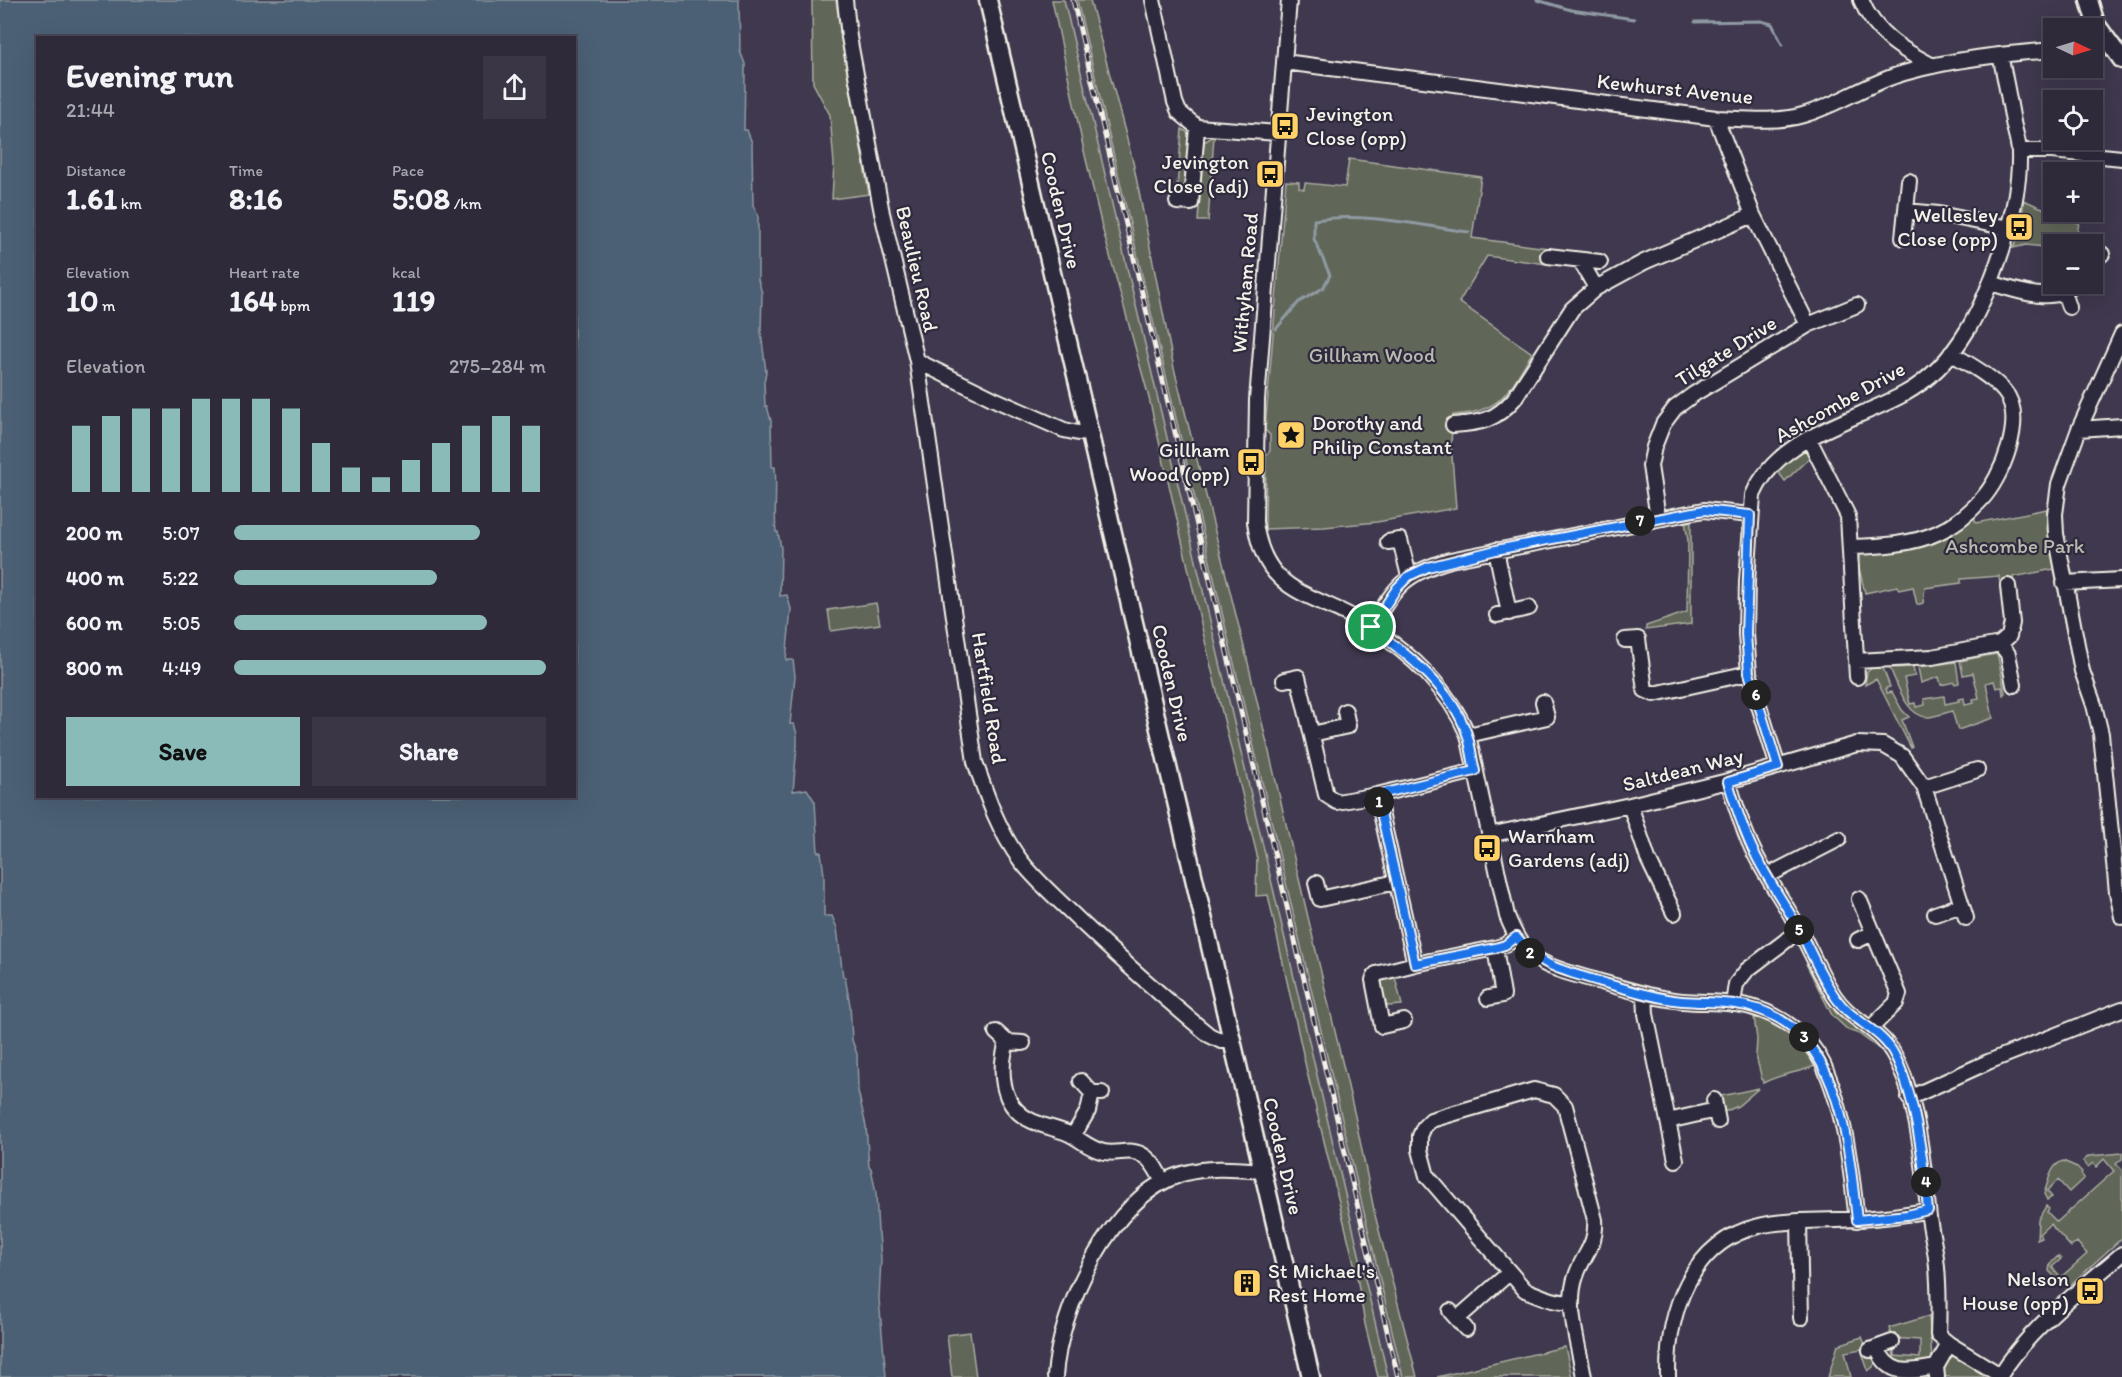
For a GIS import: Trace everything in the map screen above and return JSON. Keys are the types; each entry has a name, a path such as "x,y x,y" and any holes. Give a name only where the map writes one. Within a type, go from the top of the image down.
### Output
{"main road":[{"name":"Cooden Drive","path":"988,0 1311,1377"},
{"path":"2089,0 2094,18"},
{"path":"2103,46 2122,60"}],"street":[{"name":"Beaulieu Road","path":"845,0 849,37 882,213 917,361 1064,430 1078,433 1090,432"},
{"path":"1154,0 1179,112 1197,127 1278,133"},
{"name":"Withyham Road","path":"1289,0 1257,389 1255,462 1257,538 1271,568 1282,581 1295,591 1371,627 1409,657 1448,696 1468,735 1507,916 1516,937"},
{"path":"1861,0 1867,14 1879,31 1902,50 1933,66"},
{"name":"Kewhurst Avenue","path":"1284,62 1716,118 1778,119 1823,108 1867,86 1904,73 2000,55 2043,51"},
{"name":"Ashcombe Drive","path":"1778,767 1749,673 1746,634 1750,515 1753,495 1758,483 1784,455 1809,439 1906,393 1937,370 1979,312 2009,228 2018,184 2019,151 2000,55"},
{"name":"Tilgate Drive","path":"1716,118 1753,215 1808,325"},
{"path":"1177,202 1191,203 1197,127"},
{"path":"2019,151 2052,151 2122,158"},
{"path":"1903,238 1910,181"},
{"path":"1906,211 1939,214 2009,228"},
{"path":"1453,425 1480,423 1504,410 1514,399 1572,309 1596,288 1644,262 1753,215"},
{"path":"1548,256 1600,262"},
{"path":"1580,260 1596,288"},
{"path":"1991,283 2021,292 2043,294"},
{"path":"2069,294 2069,307"},
{"name":"Tilgate Drive","path":"1658,518 1650,465 1663,424 1675,408 1694,394 1808,325 1850,312"},
{"path":"2122,334 2079,429 2059,484 2055,514 2064,583 2082,671 2101,734 2117,892 2122,917"},
{"path":"1851,547 1916,541 1938,533 1959,521 1982,499 1997,474 2010,444 2014,418 2009,400 1996,384 1951,353"},
{"name":"Hartfield Road","path":"917,361 975,762 1002,830 1021,861 1046,888 1142,979 1209,1035 1221,1041 1233,1041"},
{"path":"2079,429 2122,426"},
{"path":"1809,439 1848,516 1857,678"},
{"path":"1371,627 1397,588 1409,576 1450,560 1704,510 1750,515"},
{"path":"1388,542 1400,540 1409,576"},
{"path":"1496,550 1503,614 1529,608"},
{"path":"2064,583 2122,580"},
{"path":"1856,660 1932,657 2000,645 2009,636 2012,623 2008,586"},
{"path":"1625,640 1638,639 1645,690"},
{"path":"2000,645 2008,654 2014,685"},
{"path":"1631,692 1645,690 1654,694 1749,673"},
{"path":"1284,680 1298,676 1326,795 1337,802 1377,795 1475,771"},
{"path":"1468,735 1546,717 1543,702"},
{"path":"1312,734 1348,726 1345,711"},
{"name":"Saltdean Way","path":"1489,835 1728,782 1857,744 1883,745 1902,756 1924,787 1964,912 1935,914"},
{"path":"1924,787 1977,769"},
{"path":"1728,782 1744,830 1834,997 1844,1009 1871,1028 1888,1044 1895,1056 1909,1098 1924,1167 1936,1257 1938,1335 2000,1376 2036,1330 2122,1254"},
{"path":"1377,795 1415,964"},
{"path":"1630,805 1648,859 1675,904"},
{"path":"1767,876 1833,846"},
{"path":"1316,883 1320,899 1396,882"},
{"path":"1859,899 1899,994 1896,1003 1871,1028"},
{"path":"1858,940 1873,933"},
{"path":"1404,1021 1382,1026 1373,980 1376,974 1495,948 1505,945 1516,937 1539,961 1567,972 1645,994 1680,1001 1750,1006 1788,1023 1808,1041 1823,1063 1836,1099 1850,1158 1857,1220"},
{"path":"1733,1004 1736,984 1747,970 1784,943 1788,958"},
{"path":"1488,998 1503,995 1495,948"},
{"path":"1645,994 1646,1014 1676,1160"},
{"path":"1909,1098 1988,1062 2122,1009"},
{"path":"996,1032 1006,1042 1023,1043"},
{"path":"1006,1042 1001,1061 1002,1081 1008,1097 1019,1113 1028,1119 1072,1136 1089,1147 1107,1152 1136,1152 1145,1156 1163,1182"},
{"path":"1072,1136 1097,1093 1081,1082"},
{"path":"1571,1302 1544,1297 1525,1290 1427,1176 1420,1150 1420,1136 1431,1120 1534,1090 1554,1095 1565,1106 1595,1220 1596,1233 1576,1276 1571,1302 1584,1377"},
{"path":"1668,1122 1716,1110"},
{"path":"1054,1377 1067,1314 1087,1268 1118,1222 1137,1201 1163,1182 1180,1174 1216,1169 1263,1171"},
{"path":"1668,1377 1671,1334 1684,1287 1701,1261 1732,1236 1759,1226 1799,1221 1857,1220 1907,1215 1928,1210"},
{"path":"1799,1221 1801,1318"},
{"path":"1458,1320 1509,1273"},
{"path":"1892,1342 1873,1349 1888,1366 1896,1369 1936,1372 1949,1344"}],"shaded area":[{"path":"1052,0 1090,0 1128,143 1174,368 1248,663 1355,1116 1375,1215 1417,1377 1378,1377 1365,1324 1356,1271 1307,1072 1268,895 1256,896 1257,855 1149,398 1102,227"}],"green space":[{"path":"812,0 836,0 869,194 832,199 834,164 830,115 813,83"},
{"path":"1052,0 1064,0 1388,1377 1378,1377 1365,1324 1356,1271 1307,1072 1268,895 1256,896 1257,855 1149,398 1102,227"},
{"path":"1077,0 1090,0 1133,162 1174,368 1248,663 1355,1116 1375,1215 1417,1377 1403,1377"},
{"path":"1182,129 1192,135 1188,188 1177,187"},
{"path":"1214,136 1208,221 1198,221 1204,142"},
{"name":"Gillham Wood","path":"1349,159 1481,177 1472,238 1548,248 1546,264 1487,256 1459,302 1532,353 1510,389 1494,404 1470,413 1453,415 1451,444 1456,508 1377,522 1265,529 1266,455 1270,451 1270,435 1265,430 1286,181 1299,182 1299,188 1304,189 1305,183 1345,187"},
{"path":"2023,200 2043,208 2043,222 2079,223 2077,234 2043,234 2043,247 2026,245 2013,248 2021,230"},
{"path":"1799,451 1805,451 1811,456 1785,481 1776,469"},
{"name":"Ashcombe Park","path":"2047,509 2054,568 2057,568 2077,670 2074,671 2054,569 2013,577 2014,585 2000,586 1999,576 1961,579 1961,583 1925,588 1923,603 1917,605 1913,587 1899,590 1897,586 1865,593 1858,564 1859,555 1864,551 1974,517 1976,523"},
{"path":"1691,519 1691,624 1646,630 1646,626 1687,612 1688,541 1685,521"},
{"path":"876,603 880,624 831,631 828,610"},
{"path":"1996,654 2005,693 2003,695 2002,687 1996,688 1994,681 1986,683 1993,718 1958,730 1952,711 1929,717 1915,712 1904,699 1890,668 1913,667 1915,676 1904,678 1910,704 1915,703 1916,707 1925,705 1924,699 1944,696 1945,704 1964,698 1965,705 1974,703 1973,699 1979,698 1973,673 1963,675 1960,661"},
{"path":"1956,662 1959,683 1941,685 1939,677 1921,683 1918,667"},
{"path":"1872,668 1883,668 1890,687 1886,688 1887,693 1892,692 1902,710 1909,717 1902,720 1911,748 1876,679 1865,685 1867,672"},
{"path":"1806,964 1836,1013 1878,1045 1878,1048 1859,1034 1848,1030 1832,1015"},
{"path":"1395,977 1402,1005 1388,1006 1380,1000 1378,982"},
{"path":"1754,1017 1773,1024 1789,1035 1815,1066 1763,1083 1756,1056 1757,1039"},
{"path":"1759,1088 1738,1106 1724,1112 1721,1096"},
{"path":"2122,1153 2122,1159 2116,1164 2122,1170 2122,1238 2070,1285 2049,1271 2050,1264 2058,1256 2061,1259 2052,1267 2061,1277 2087,1254 2077,1242 2071,1247 2050,1224 2039,1234 2042,1238 2037,1240 2038,1220 2046,1206 2049,1209 2047,1212 2057,1222 2114,1171 2104,1159 2096,1167 2093,1163 2088,1167 2083,1161 2089,1156"},
{"path":"2063,1161 2077,1167 2084,1178 2069,1192 2058,1180 2047,1191 2052,1197 2047,1200 2044,1194 2050,1175 2055,1166"},
{"path":"1929,1316 1932,1361 1916,1364 1894,1363 1893,1345 1895,1344 1895,1356 1920,1358 1920,1340 1892,1338 1889,1328"},
{"path":"970,1332 976,1377 952,1377 947,1335"},
{"path":"1862,1337 1869,1353 1877,1361 1873,1367 1868,1371 1861,1349 1845,1352 1851,1377 1828,1377 1838,1345"},
{"path":"1565,1347 1572,1377 1437,1377 1551,1350"},
{"path":"1952,1352 1981,1372 1984,1377 1941,1377 1941,1368"}],"water":[{"path":"0,0 739,0 740,51 745,64 744,130 747,130 752,143 753,205 758,216 758,280 762,293 761,332 766,372 765,406 767,406 771,421 772,467 775,467 776,475 776,532 778,532 781,548 780,596 787,595 791,609 786,660 793,660 795,676 790,724 794,724 797,734 793,791 807,789 815,802 818,852 821,852 824,875 824,916 832,916 837,928 843,977 845,977 850,1005 852,1040 857,1054 858,1091 866,1126 869,1167 876,1193 881,1259 879,1299 886,1377 0,1377"}],"waterway":[{"path":"1537,0 1571,10 1634,19"},
{"path":"1695,22 1761,21 1772,24 1782,44"},
{"path":"1276,329 1299,302 1323,288 1330,275 1314,239 1314,220 1372,218 1469,232"}],"railway":[{"path":"1073,0 1398,1377"}],"place":[{"name":"Jevington Close (opp)","path":"1285,126"},
{"name":"Jevington Close (adj)","path":"1270,174"},
{"name":"Wellesley Close (opp)","path":"2019,227"},
{"name":"Dorothy and Philip Constant","path":"1291,435"},
{"name":"Gillham Wood (opp)","path":"1251,462"},
{"name":"Warnham Gardens (adj)","path":"1487,848"},
{"name":"St Michael's Rest Home","path":"1247,1283"},
{"name":"Nelson House (opp)","path":"2090,1291"}],"route":[{"path":"1704,510 1750,515 1746,634 1749,673 1778,767 1728,782 1755,855 1798,928 1834,997 1844,1009 1871,1028 1888,1044 1895,1056 1905,1081 1918,1134 1928,1210 1907,1215 1857,1220 1850,1158 1836,1099 1823,1063 1808,1041 1788,1023 1769,1013 1750,1006 1680,1001 1645,994 1567,972 1539,961 1516,937 1505,945 1495,948 1415,964 1377,795 1475,771 1468,735 1448,696 1426,673 1371,627 1397,588 1409,576 1450,560 1704,510"}]}
